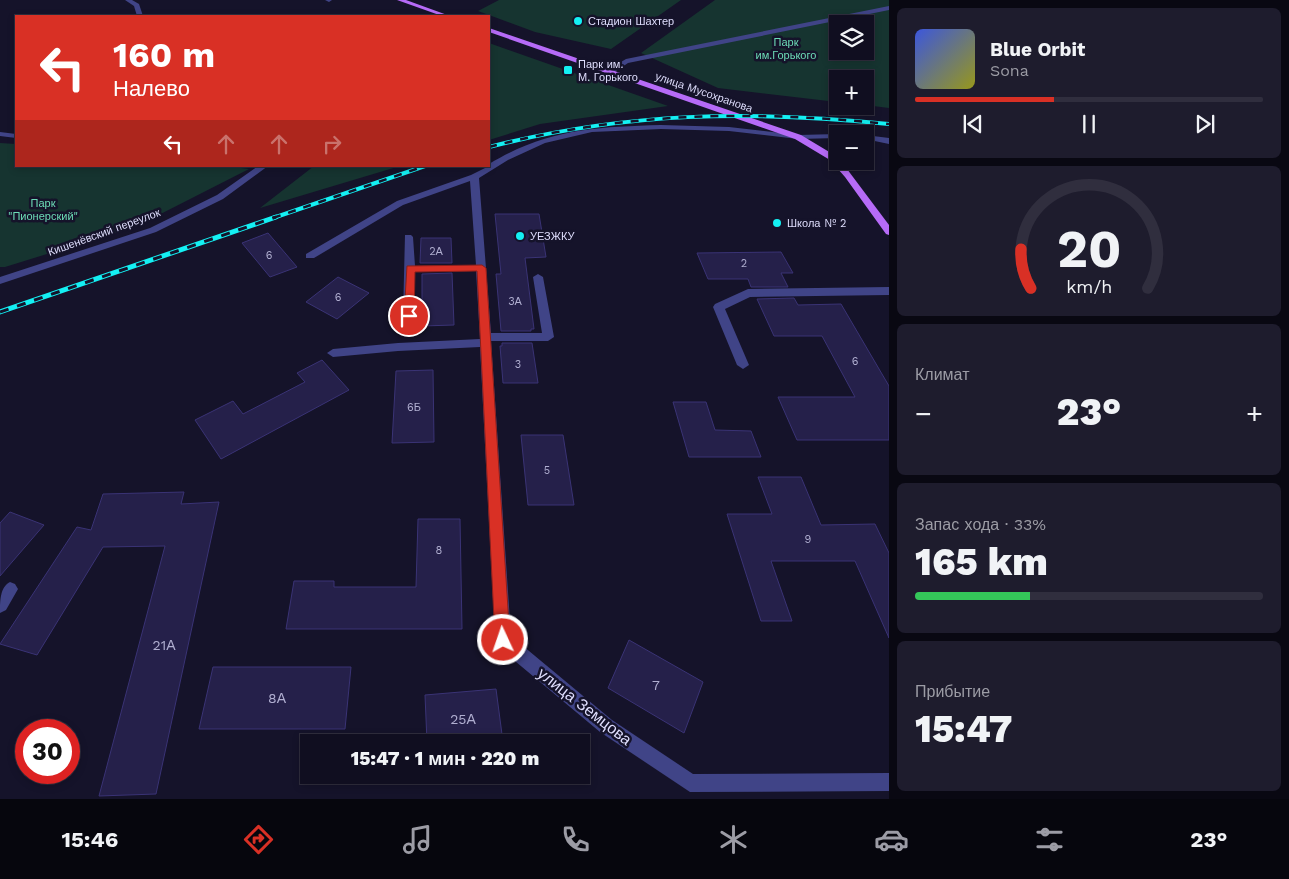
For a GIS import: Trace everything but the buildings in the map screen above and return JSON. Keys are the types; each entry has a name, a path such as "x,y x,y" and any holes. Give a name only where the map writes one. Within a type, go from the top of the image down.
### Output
{"main road":[{"path":"400,0 444,15"},
{"name":"улица Мусохранова","path":"490,30 798,137 833,158 848,175 889,232"}],"street":[{"path":"128,0 137,5 140,15"},
{"path":"610,71 626,61 889,8"},
{"path":"310,256 400,203 474,177 505,158 542,141 592,130 661,126 729,129 798,137 829,136"},
{"path":"0,134 15,136"},
{"path":"874,138 889,141"},
{"name":"Кишенёвский переулок","path":"0,281 153,230 220,197 263,167"},
{"name":"улица Земцова","path":"474,177 482,268 503,640 606,726 690,783 889,782"},
{"path":"408,237 410,269 409,316"},
{"path":"410,269 482,268"},
{"path":"333,353 486,340 548,337 538,277"},
{"path":"743,365 719,307 748,292 889,291"},
{"path":"0,605 10,589"}],"green space":[{"name":"Стадион Шахтер","path":"499,0 681,0 611,49 535,32 478,11"},
{"name":"Парк им.Горького","path":"715,0 889,0 889,108 874,106 874,70 829,70 829,101 718,88 641,53"},
{"path":"490,43 668,106 540,124 490,140"},
{"name":"Парк \"Пионерский\"","path":"0,143 15,144 15,167 234,167 249,169 137,226 0,267"},
{"path":"313,167 397,167 260,208"}],"railway":[{"path":"490,147 540,135 590,127 688,117 787,117 889,124"},
{"path":"273,218 422,167"},
{"path":"0,312 276,217"}],"place":[{"name":"Стадион Шахтер","path":"578,21"},
{"name":"Парк им. М. Горького","path":"568,70"},
{"name":"Школа № 2","path":"777,223"},
{"name":"УЕЗЖКУ","path":"520,236"}],"route":[{"path":"409,316 410,269 482,268 503,640"}]}
